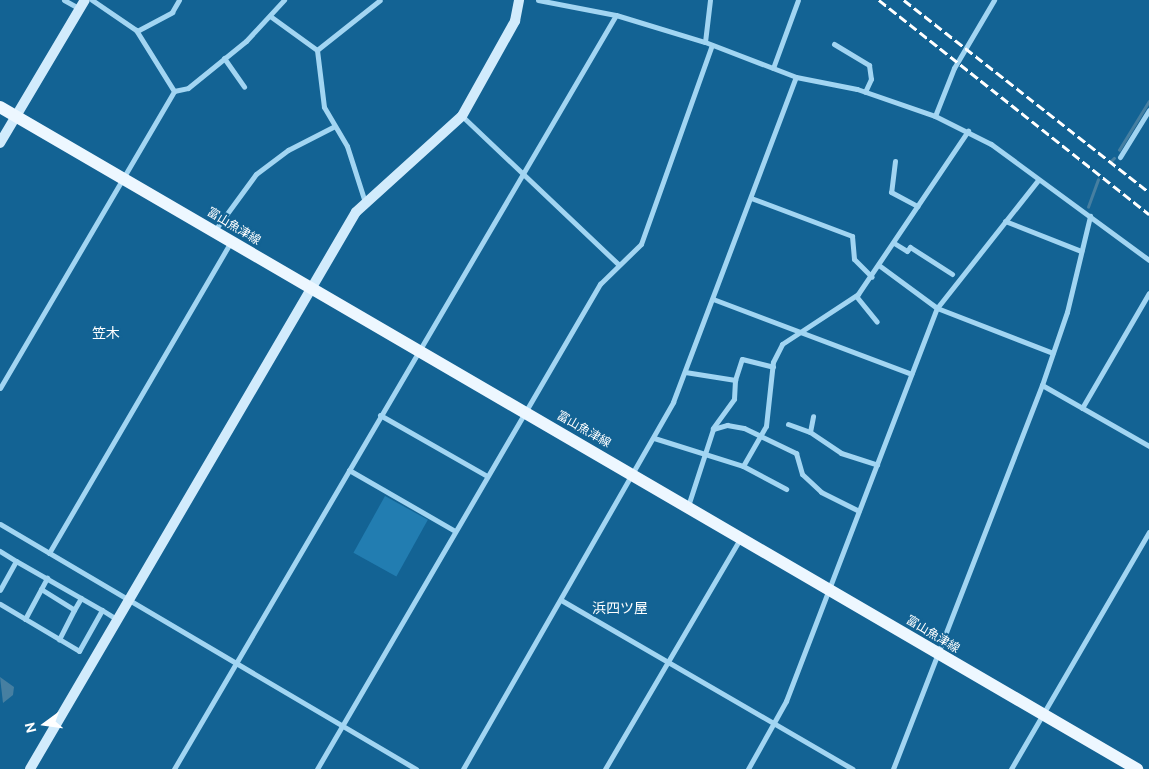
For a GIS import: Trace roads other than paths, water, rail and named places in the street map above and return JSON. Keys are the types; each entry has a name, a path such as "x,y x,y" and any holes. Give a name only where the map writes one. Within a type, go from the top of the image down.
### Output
{"main road":[{"name":"富山魚津線","path":"0,107 215,230 312,289 634,474 1137,769"}],"street":[{"path":"0,143 82,4 64,0"},
{"path":"92,0 137,31 174,91"},
{"path":"137,31 172,12 179,0"},
{"path":"0,388 174,91 188,88 270,16 284,0"},
{"path":"317,50 380,0"},
{"path":"30,769 312,289 366,203 462,116 515,20 518,0"},
{"path":"542,0 616,15 705,42 796,78 865,92 935,116 968,131 1090,216 1149,260"},
{"path":"705,42 710,0"},
{"path":"773,68 798,0"},
{"path":"935,116 954,68 994,0"},
{"path":"174,769 522,172 616,15"},
{"path":"270,16 317,50 324,107 333,127 347,146 366,203"},
{"path":"834,44 869,65 871,79 865,92"},
{"path":"317,769 486,476 600,284 641,244 712,45"},
{"path":"224,58 244,87"},
{"path":"462,769 654,438 685,372 796,78"},
{"path":"1120,157 1149,110"},
{"path":"462,116 619,265"},
{"path":"215,230 256,174 288,150 333,127"},
{"path":"743,466 761,438 773,367 782,344 798,330 856,296 880,266 917,206 968,131"},
{"path":"895,161 891,192 917,206"},
{"path":"748,769 774,723 830,589 937,308 1038,180"},
{"path":"751,198 852,236 854,260 872,277"},
{"path":"893,769 1042,385 1053,353 1090,216"},
{"path":"1005,222 1080,251"},
{"path":"48,553 232,241"},
{"path":"894,243 907,251 910,247 952,274"},
{"path":"880,266 937,308 1053,353"},
{"path":"1082,408 1149,293"},
{"path":"856,296 877,322"},
{"path":"713,299 911,374"},
{"path":"688,506 713,429 734,399 735,380 742,359 773,367"},
{"path":"685,372 735,380"},
{"path":"1042,385 1149,446"},
{"path":"380,416 486,476"},
{"path":"810,432 813,416"},
{"path":"788,424 810,432 841,453 877,465"},
{"path":"713,429 726,425 744,428 761,438 796,453 802,474 820,492 859,511"},
{"path":"654,438 743,466 786,489"},
{"path":"349,470 455,531"},
{"path":"0,524 416,769"},
{"path":"1011,769 1149,532"},
{"path":"605,769 741,538"},
{"path":"0,551 118,620"},
{"path":"0,590 16,561"},
{"path":"25,619 47,578"},
{"path":"40,589 74,610"},
{"path":"59,639 81,598"},
{"path":"561,600 853,769"},
{"path":"0,604 79,651 102,610"}],"waterway":[{"path":"1119,150 1149,101"},
{"path":"1111,161 1114,158"},
{"path":"1088,207 1098,180"}],"railway":[{"path":"879,0 1149,214"},
{"path":"904,0 1149,192"}],"district":[{"name":"笠木","path":"106,333"},
{"name":"浜四ツ屋","path":"620,608"}]}
